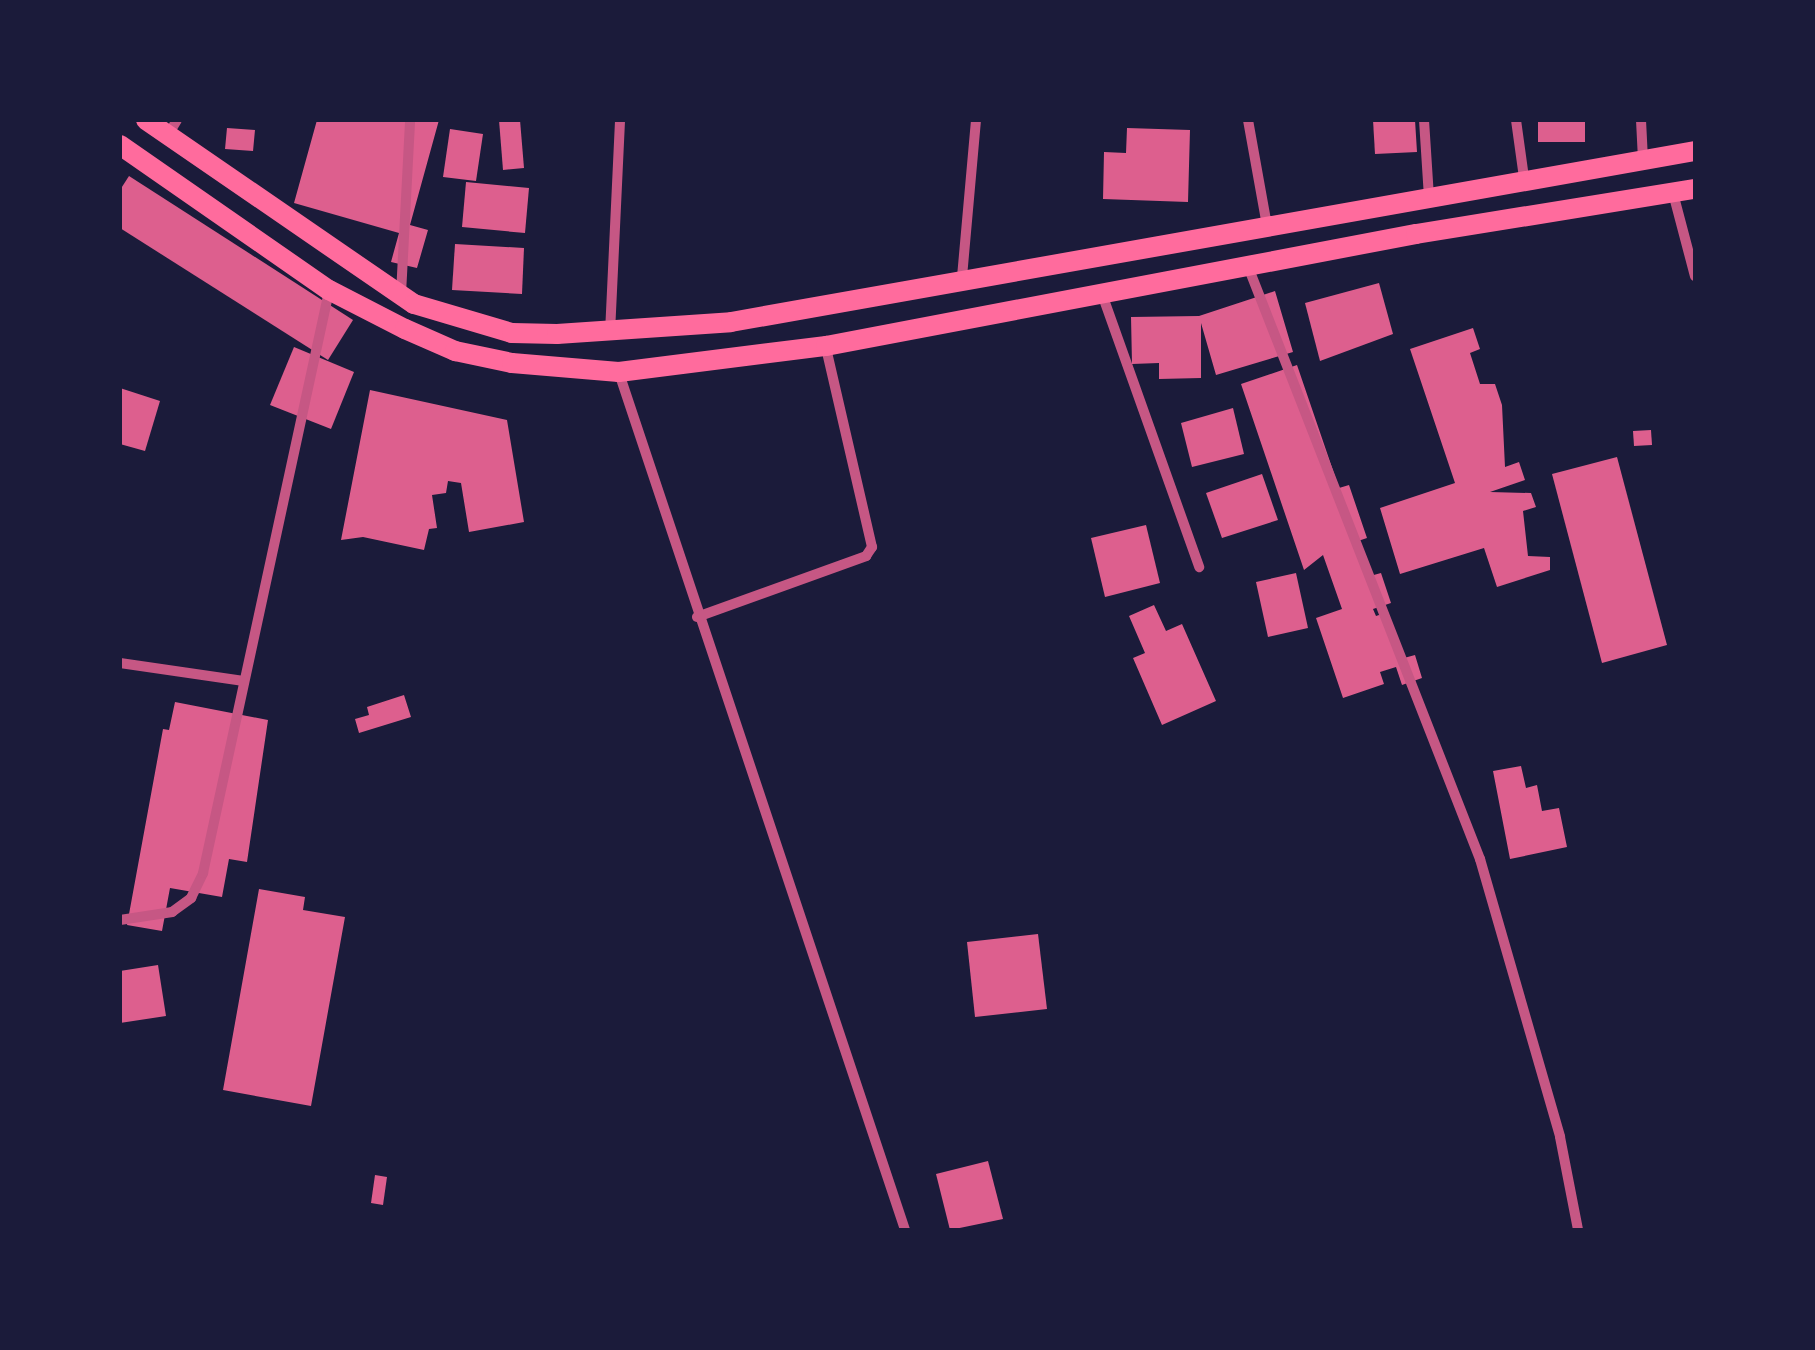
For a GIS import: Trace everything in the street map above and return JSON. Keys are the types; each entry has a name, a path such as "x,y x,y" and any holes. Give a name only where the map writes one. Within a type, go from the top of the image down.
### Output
{"main road":[{"path":"146,120 172,127 401,296 459,321 512,332 610,334 731,322 962,277 1267,228 1524,178 1695,152"},
{"path":"120,145 329,290 455,351 619,372 826,346 1102,293 1695,189"}],"street":[{"path":"401,296 410,120"},
{"path":"610,334 620,120"},
{"path":"962,277 976,120"},
{"path":"1248,120 1267,228"},
{"path":"1424,120 1429,197"},
{"path":"1516,120 1524,178"},
{"path":"1641,120 1642,160"},
{"path":"1672,192 1695,276"},
{"path":"1249,269 1480,860 1560,1138 1578,1230"},
{"path":"120,920 172,912 190,898 202,873 329,290"},
{"path":"1102,293 1199,568"},
{"path":"697,616 866,556 872,547 826,346"},
{"path":"619,372 697,616 905,1230"},
{"path":"120,663 244,681"}],"building":[{"path":"317,120 439,120 410,225 428,230 417,268 391,262 399,233 294,203"},
{"path":"499,120 520,120 524,168 503,170"},
{"path":"1373,120 1415,120 1417,152 1375,154"},
{"path":"1538,120 1585,120 1585,142 1538,142"},
{"path":"227,128 255,130 253,151 225,149"},
{"path":"1127,128 1190,130 1188,202 1103,199 1104,152 1126,153"},
{"path":"450,129 483,134 476,181 443,177"},
{"path":"129,176 353,320 328,360 120,228 120,190"},
{"path":"466,182 529,188 525,233 462,227"},
{"path":"455,244 524,248 522,294 452,290"},
{"path":"1379,283 1393,334 1320,361 1305,303"},
{"path":"1275,291 1293,352 1216,375 1201,323 1201,378 1159,379 1159,363 1132,364 1131,317 1199,316"},
{"path":"1473,328 1480,349 1470,353 1480,384 1495,384 1502,405 1505,467 1519,462 1525,480 1490,492 1531,493 1536,507 1523,511 1528,556 1550,557 1550,570 1497,587 1484,548 1400,574 1380,508 1455,483 1410,349"},
{"path":"294,347 354,372 331,429 270,405"},
{"path":"1297,365 1339,488 1349,485 1367,538 1358,541 1370,576 1381,573 1391,603 1373,609 1376,616 1388,612 1404,658 1415,655 1422,678 1402,685 1396,667 1380,672 1384,684 1343,698 1316,618 1342,609 1323,555 1304,570 1241,384"},
{"path":"120,388 160,401 145,451 120,444"},
{"path":"370,390 507,420 524,522 469,532 461,483 448,481 446,493 432,495 437,528 429,529 424,550 363,537 341,540"},
{"path":"1233,408 1244,454 1192,467 1181,423"},
{"path":"1651,430 1652,445 1634,446 1633,431"},
{"path":"1617,457 1667,645 1602,663 1552,474"},
{"path":"1262,474 1278,520 1222,538 1206,493"},
{"path":"1146,525 1160,583 1105,597 1091,538"},
{"path":"1296,573 1308,628 1268,637 1256,582"},
{"path":"1154,605 1166,631 1182,624 1216,701 1162,725 1133,658 1145,653 1129,616"},
{"path":"404,695 411,717 359,733 355,719 369,715 367,707"},
{"path":"175,702 268,720 247,862 229,859 222,897 170,888 162,931 127,925 163,729 169,730"},
{"path":"1521,766 1526,788 1537,785 1542,811 1559,808 1567,847 1510,859 1493,771"},
{"path":"259,889 305,897 303,910 345,917 311,1106 223,1090"},
{"path":"1038,934 1047,1009 975,1017 967,942"},
{"path":"158,965 166,1016 120,1023 120,971"},
{"path":"988,1161 1003,1219 950,1230 936,1174"},
{"path":"375,1175 387,1177 383,1205 371,1203"}]}
